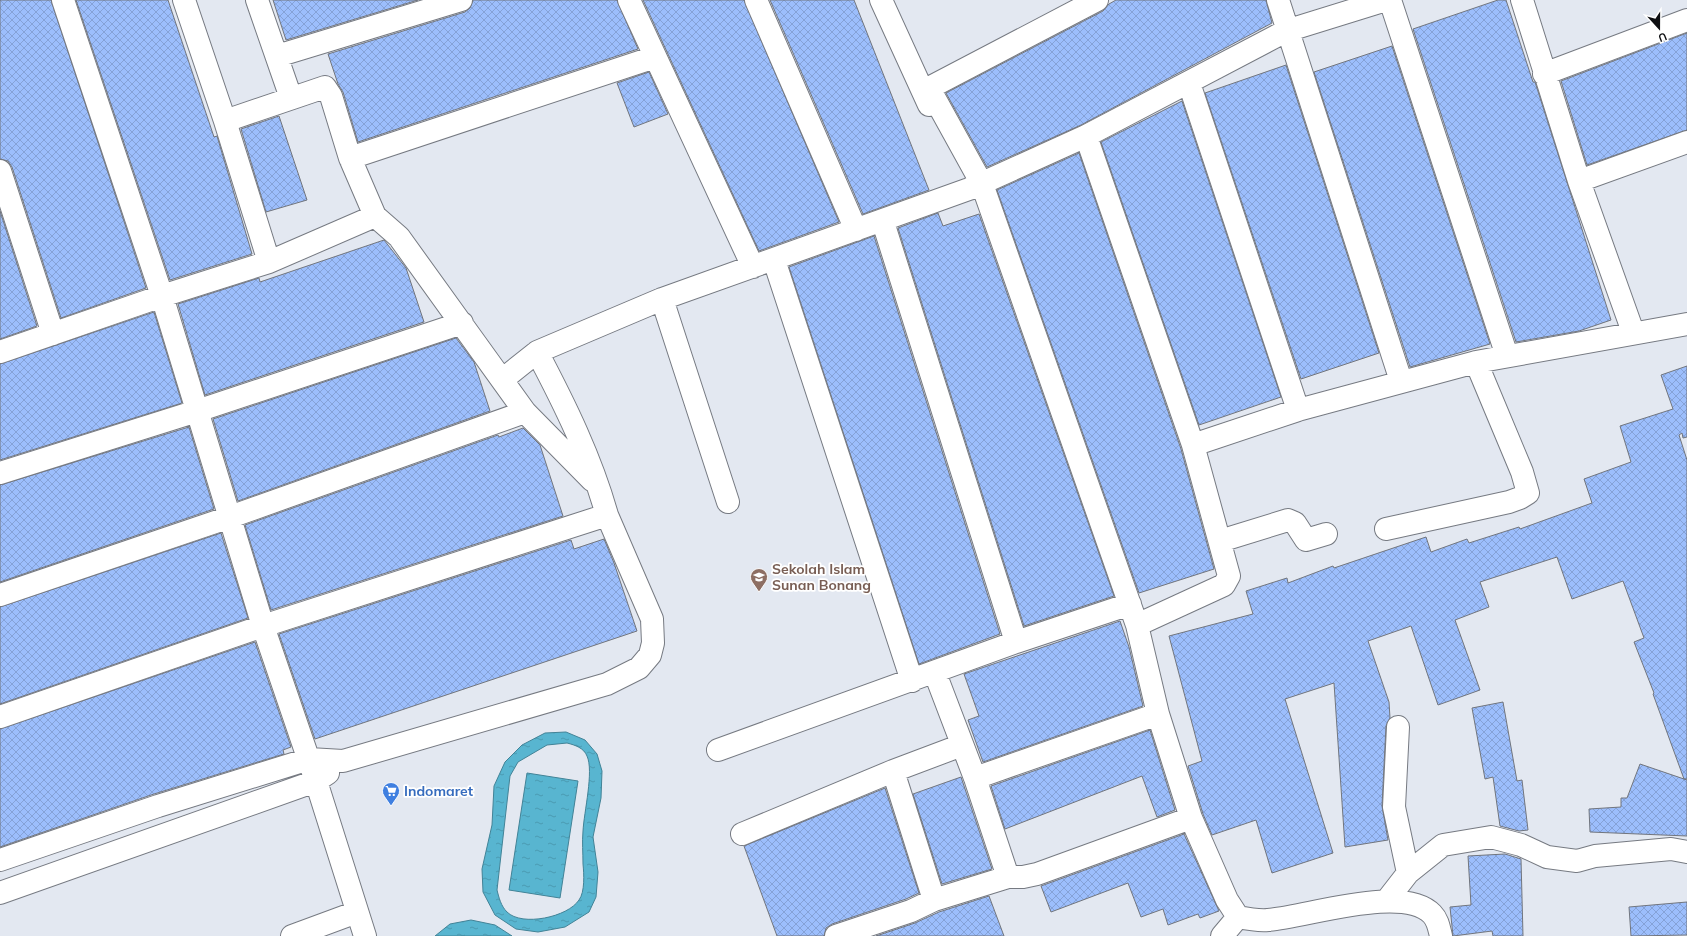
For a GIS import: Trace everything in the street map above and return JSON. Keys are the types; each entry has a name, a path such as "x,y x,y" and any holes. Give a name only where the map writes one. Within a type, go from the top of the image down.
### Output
{"street":[{"path":"63,0 162,296 263,626 309,759 365,936"},
{"path":"184,0 225,121 270,262"},
{"path":"257,0 291,98"},
{"path":"277,56 461,0"},
{"path":"629,0 752,267"},
{"path":"756,0 856,230"},
{"path":"881,0 976,187"},
{"path":"1097,0 1072,5 929,88 976,187 1130,604 1137,625 1158,714 1191,818 1227,900 1238,917"},
{"path":"1278,0 1286,31 1401,381"},
{"path":"502,380 537,352 662,299 856,230 883,222 976,187 1086,136 1286,31 1386,0"},
{"path":"1390,0 1507,356"},
{"path":"1522,0 1544,74 1579,181 1633,332"},
{"path":"1544,74 1687,20"},
{"path":"350,158 655,57"},
{"path":"1189,82 1298,410"},
{"path":"225,121 325,87 331,96 350,158 375,216 398,237 462,323 525,412 598,486"},
{"path":"1086,136 1193,445 1230,576 1224,585 1137,625"},
{"path":"1579,181 1686,147"},
{"path":"0,171 53,334"},
{"path":"0,352 162,296 270,262 375,216"},
{"path":"883,222 1016,642"},
{"path":"774,260 912,681"},
{"path":"662,299 728,502"},
{"path":"0,473 197,411 462,323"},
{"path":"1193,445 1298,410 1476,362 1633,332 1687,324"},
{"path":"0,860 158,806 309,759 343,761 607,684 639,668 650,655 653,643 652,619 607,515 598,486 575,428 537,352"},
{"path":"1386,529 1509,502 1528,493 1522,472 1476,362"},
{"path":"0,595 230,517 525,412"},
{"path":"0,717 263,626 607,515"},
{"path":"1220,541 1288,520 1295,523 1306,540 1326,534"},
{"path":"718,750 935,673 1016,642 1130,604"},
{"path":"935,673 975,778 1008,877"},
{"path":"975,778 1158,714"},
{"path":"1398,727 1394,807 1408,873"},
{"path":"742,834 893,771 962,745"},
{"path":"0,893 316,782 343,761"},
{"path":"893,771 934,900"},
{"path":"158,806 168,834"},
{"path":"836,936 911,911 934,900 1008,877 1023,877 1037,874 1191,818"},
{"path":"1387,900 1408,873 1443,845 1491,837 1520,845 1547,857 1577,861 1595,856 1671,849 1687,852"},
{"path":"29,850 39,879"},
{"path":"1238,917 1268,920 1387,900 1413,903 1432,913 1439,923 1440,936"},
{"path":"292,936 357,912"},
{"path":"1222,936 1238,917"}],"water":[{"path":"566,732 585,740 597,754 602,771 601,798 593,837 598,872 596,897 589,912 565,927 538,932 516,929 495,915 483,892 482,869 492,825 494,786 505,762 522,745 545,733","holes":["567,743 579,747 584,751 589,763 589,781 583,835 584,878 581,897 573,906 555,915 544,918 523,919 507,912 499,899 497,890 510,776 518,762 547,745"]},
{"path":"527,773 578,781 560,898 509,890"},
{"path":"471,920 495,925 512,936 435,936 450,924"}],"building":[{"path":"0,0 51,0 146,288 61,318 12,167 8,161 0,159"},
{"path":"76,0 168,0 214,137 217,136 252,254 170,280"},
{"path":"273,0 418,0 286,40"},
{"path":"473,0 617,0 638,49 358,142 343,92 338,84 328,54 465,12 470,8"},
{"path":"643,0 744,0 839,222 759,251"},
{"path":"770,0 854,0 929,190 863,214"},
{"path":"1116,0 1266,0 1272,23 1081,125 987,167 946,93 1103,11 1109,4"},
{"path":"1498,0 1506,0 1533,82 1535,82 1611,320 1579,331 1516,342 1413,29"},
{"path":"1687,33 1687,130 1587,165 1561,81"},
{"path":"1392,46 1490,344 1410,367 1314,72"},
{"path":"1286,65 1379,353 1301,379 1205,93"},
{"path":"649,72 668,114 634,127 617,83"},
{"path":"1182,101 1281,397 1199,425 1101,142"},
{"path":"279,116 307,200 266,212 241,129"},
{"path":"1079,153 1181,449 1214,569 1139,593 997,190"},
{"path":"0,211 37,326 0,339"},
{"path":"938,213 943,226 979,214 1114,596 1024,626 898,228"},
{"path":"874,236 1000,634 919,664 789,267"},
{"path":"384,240 406,268 424,322 205,395 178,304 259,278 260,282"},
{"path":"154,312 182,403 0,460 0,364"},
{"path":"456,338 474,362 490,411 238,501 213,419"},
{"path":"1687,366 1687,437 1683,438 1682,433 1679,435 1687,460 1687,779 1684,779 1653,694 1654,693 1634,642 1644,638 1623,581 1572,599 1557,557 1480,582 1489,607 1455,620 1480,690 1438,705 1411,626 1368,641 1389,702 1390,718 1386,726 1382,806 1388,840 1345,847 1334,683 1285,699 1333,853 1272,873 1256,820 1212,835 1203,814 1188,766 1202,761 1169,636 1253,614 1246,591 1287,578 1288,583 1333,566 1334,568 1426,537 1431,552 1467,539 1469,543 1519,527 1520,529 1592,503 1584,479 1631,462 1620,426 1673,409 1661,375"},
{"path":"189,427 214,509 0,582 0,485"},
{"path":"523,428 540,445 563,516 271,610 245,525 498,435 499,437"},
{"path":"221,533 248,618 0,704 0,607"},
{"path":"604,539 614,563 637,631 315,739 279,634 571,540 574,549"},
{"path":"1120,621 1129,647 1143,706 983,762 968,720 979,716 964,674"},
{"path":"255,642 291,747 283,750 284,754 154,794 0,847 0,729"},
{"path":"1503,702 1517,781 1522,780 1528,830 1519,831 1500,826 1493,777 1485,779 1472,708"},
{"path":"1150,730 1175,810 1157,817 1142,776 1005,829 991,786"},
{"path":"1640,764 1687,780 1687,836 1590,832 1589,809 1621,807 1621,798 1627,798"},
{"path":"961,777 992,869 942,884 913,794"},
{"path":"885,788 919,893 906,899 832,924 826,928 824,936 777,936 744,846"},
{"path":"1184,834 1219,911 1200,918 1198,914 1168,925 1163,909 1141,917 1128,883 1051,912 1041,886"},
{"path":"1505,854 1521,859 1523,936 1493,936 1492,931 1453,936 1450,907 1471,905 1468,856"},
{"path":"989,896 1004,936 876,936 915,923 939,912"},
{"path":"1687,902 1687,935 1631,936 1629,907"}],"place":[{"name":"Sekolah Islam Sunan Bonang","path":"759,592"},
{"name":"Indomaret","path":"391,806"}]}
